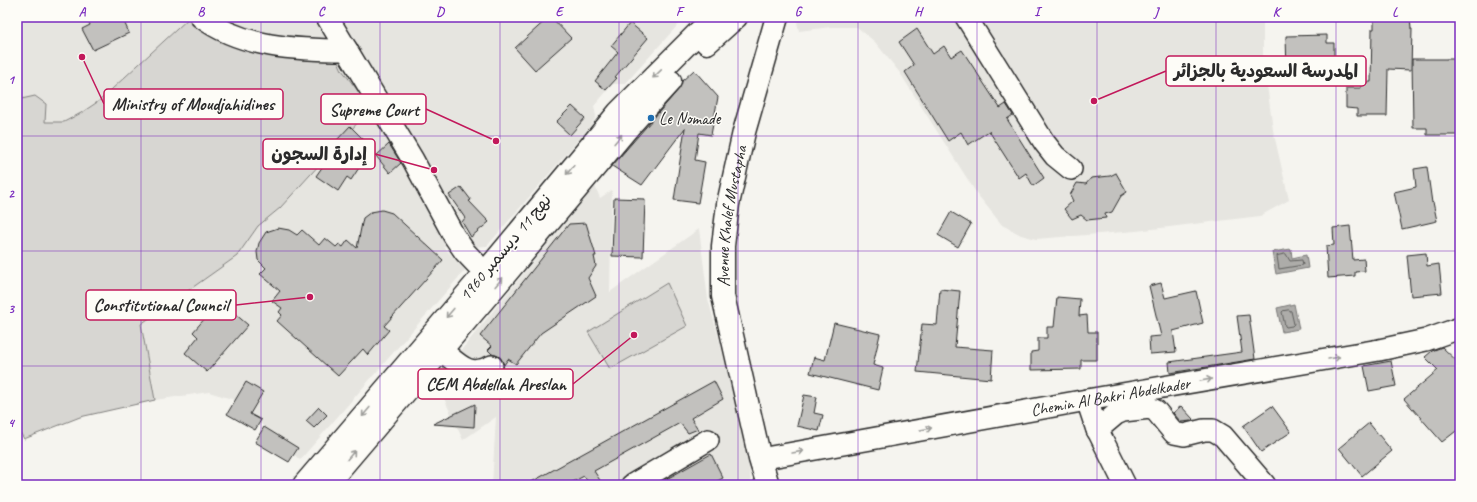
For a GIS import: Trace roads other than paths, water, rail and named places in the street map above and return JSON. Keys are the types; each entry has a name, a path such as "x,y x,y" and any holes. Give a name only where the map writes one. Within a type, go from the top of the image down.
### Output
{"main road":[{"name":"نهج 11 ديسمبر 1960","path":"304,485 485,273 619,112 714,17"},
{"name":"نهج 11 ديسمبر 1960","path":"326,485 648,104 713,37 736,17"},
{"name":"Avenue Khalef Mustapha","path":"770,17 770,42"},
{"name":"Avenue Khalef Mustapha","path":"768,485 760,459 723,296 723,246 728,204 744,132 778,17"}],"street":[{"path":"201,17 213,26 220,29 243,38 274,46 301,50 347,50"},
{"path":"327,17 413,160 454,236 465,252 485,273"},
{"path":"966,17 1044,142 1055,156 1071,169"},
{"name":"Chemin Al Bakri Abdelkader","path":"760,459 1087,400 1379,350 1426,340 1460,328"},
{"path":"441,350 464,368 473,372 482,371 492,366"},
{"path":"1087,400 1097,430 1125,485"},
{"path":"1097,430 1116,414 1123,411 1150,408 1156,411 1174,433 1184,435 1204,430 1213,430 1223,436 1265,485"},
{"path":"632,485 708,440"}],"water":[{"path":"1291,249 1292,258 1306,255 1308,268 1276,274 1272,252"},
{"path":"1294,304 1299,329 1282,332 1277,308"}],"place":[{"name":"Ministry of Moudjahidines","path":"82,57"},
{"name":"المدرسة السعودية بالجزائر","path":"1094,101"},
{"name":"Le Nomade","path":"651,118"},
{"name":"Supreme Court","path":"496,141"},
{"name":"إدارة السجون","path":"434,170"},
{"name":"Constitutional Council","path":"310,297"},
{"name":"CEM Abdellah Areslan","path":"634,335"}]}
